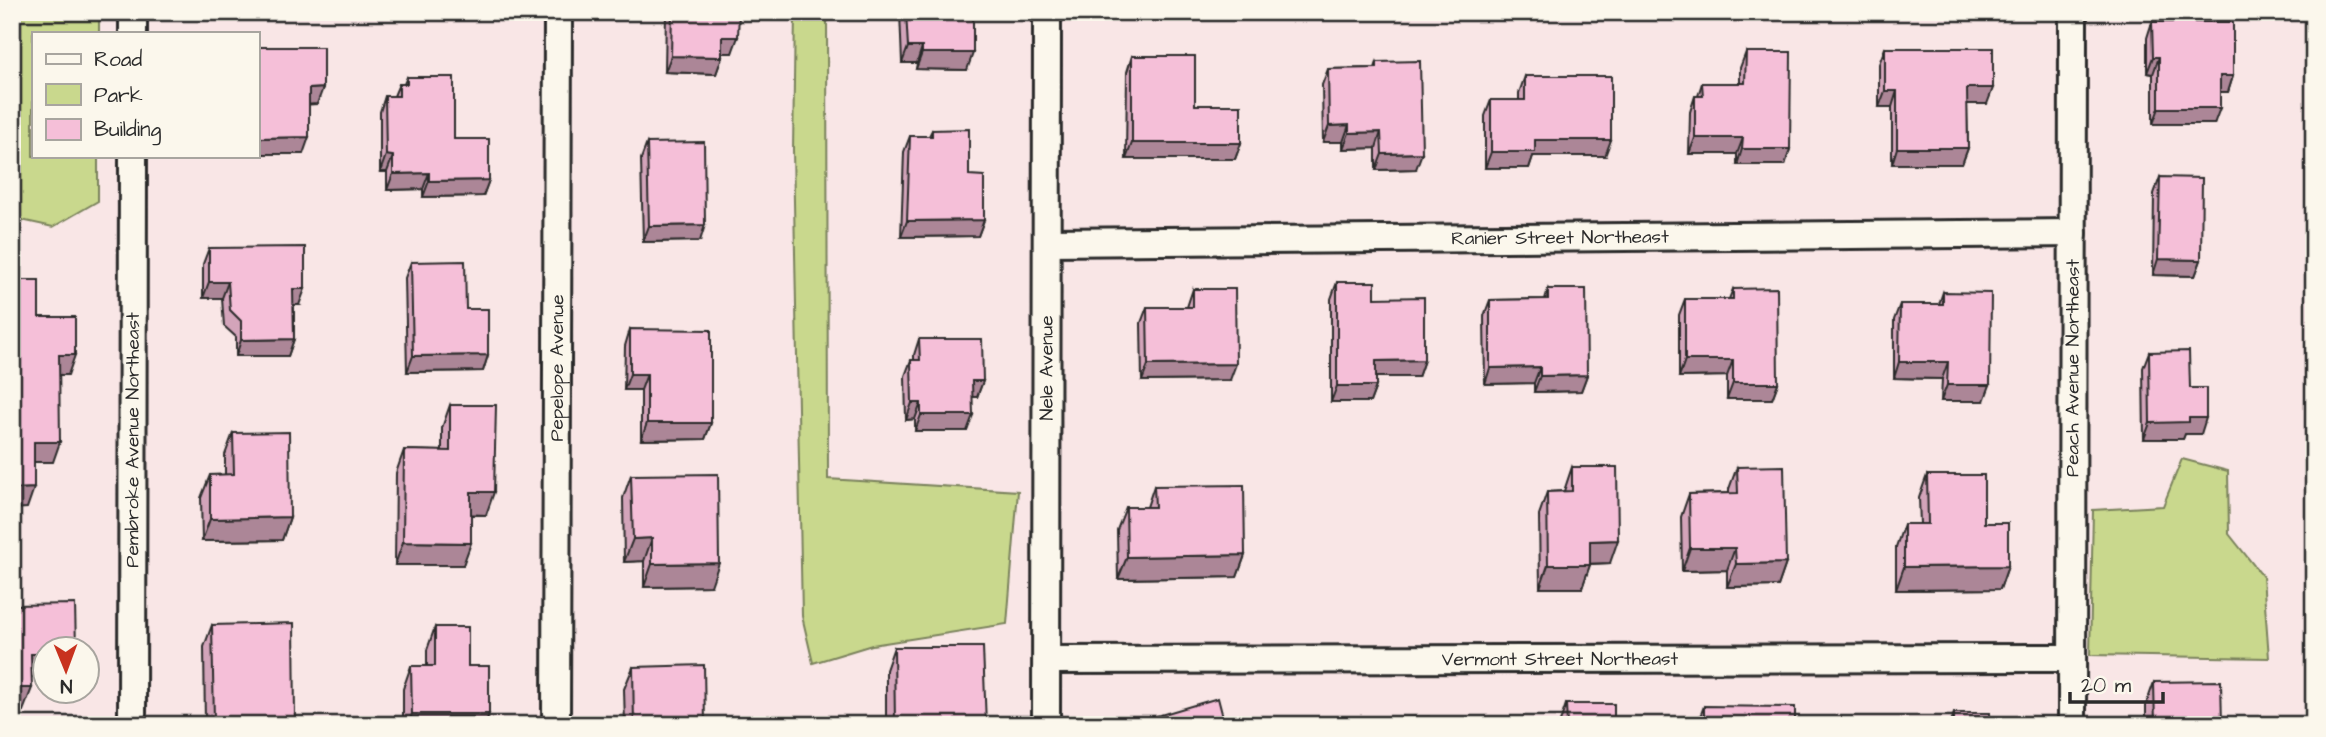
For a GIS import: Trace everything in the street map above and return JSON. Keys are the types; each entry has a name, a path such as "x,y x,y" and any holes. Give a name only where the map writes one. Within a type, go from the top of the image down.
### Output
{"street":[{"path":"133,12 133,32"},
{"name":"Pepelope Avenue","path":"556,725 558,12"},
{"name":"Nele Avenue","path":"1046,725 1047,12"},
{"name":"Peach Avenue Northeast","path":"2072,725 2073,12"},
{"name":"Pembroke Avenue Northeast","path":"132,725 133,158"},
{"name":"Ranier Street Northeast","path":"1047,242 2073,233"},
{"name":"Vermont Street Northeast","path":"1047,660 2072,658"}],"green space":[{"path":"12,12 99,12 99,32 32,32 32,158 98,158 98,201 53,227 12,218"},
{"path":"795,12 827,12 828,479 1018,491 1007,624 872,645 813,663 802,616 793,150"},
{"path":"2182,459 2228,471 2229,534 2263,577 2269,658 2090,655 2093,510 2163,506"}],"building":[{"path":"672,12 739,12 738,37 722,37 722,57 671,56"},
{"path":"906,12 973,12 973,53 922,53 922,47 908,47"},
{"path":"2152,22 2233,22 2233,76 2220,76 2220,108 2159,108 2159,57 2153,57"},
{"path":"259,47 323,47 323,88 309,89 309,137 259,138"},
{"path":"1885,48 1993,48 1993,88 1967,88 1968,148 1897,148 1897,91 1885,91"},
{"path":"1746,52 1791,52 1790,149 1742,149 1743,138 1695,138 1695,96 1703,96 1702,83 1745,83"},
{"path":"1132,56 1195,56 1195,105 1241,105 1241,143 1132,143"},
{"path":"1420,61 1422,153 1382,154 1381,132 1349,133 1349,125 1329,126 1328,69 1377,68 1377,62"},
{"path":"1525,76 1611,76 1611,140 1535,140 1535,152 1491,152 1491,100 1525,100"},
{"path":"407,77 454,77 454,139 489,139 489,180 429,181 429,173 393,174 393,156 386,155 385,96 399,96 399,84 407,84"},
{"path":"969,129 969,175 984,176 984,220 907,221 910,136 932,136 932,130"},
{"path":"704,142 705,225 649,226 647,143"},
{"path":"2160,177 2202,178 2201,260 2158,259"},
{"path":"305,247 305,289 293,289 294,339 241,340 241,321 230,310 228,282 209,282 209,248"},
{"path":"465,261 466,309 488,309 488,355 413,356 411,262"},
{"path":"12,280 39,280 39,317 75,317 75,355 59,355 60,442 34,442 34,488 12,489"},
{"path":"1337,282 1375,282 1375,298 1424,297 1424,360 1376,361 1376,386 1337,386"},
{"path":"1777,288 1778,383 1733,383 1733,360 1685,360 1685,299 1733,299 1733,289"},
{"path":"1193,289 1235,289 1236,364 1148,365 1147,307 1193,307"},
{"path":"1548,289 1586,289 1587,375 1540,376 1540,367 1490,368 1490,300 1548,299"},
{"path":"1943,292 1991,293 1990,385 1947,385 1948,362 1899,362 1900,304 1943,304"},
{"path":"630,329 711,330 711,423 647,423 647,374 630,374"},
{"path":"919,339 982,339 983,381 972,381 973,415 921,415 921,403 912,403 911,360 920,360"},
{"path":"2189,351 2190,388 2206,388 2206,418 2189,418 2189,422 2150,423 2149,352"},
{"path":"450,405 496,405 494,492 471,492 471,543 403,542 404,450 450,451"},
{"path":"289,432 290,517 210,519 210,475 234,474 233,433"},
{"path":"1784,466 1786,563 1736,564 1735,548 1690,548 1689,494 1738,493 1737,467"},
{"path":"1572,467 1617,467 1618,540 1590,541 1590,565 1548,565 1547,492 1572,491"},
{"path":"718,474 719,563 652,564 652,538 633,539 631,475"},
{"path":"1927,475 1984,475 1984,523 2008,523 2008,566 1904,567 1904,524 1928,524"},
{"path":"1244,485 1245,555 1127,557 1126,507 1155,507 1154,486"},
{"path":"75,604 76,636 32,636 32,688 12,688 12,605"},
{"path":"294,623 295,718 214,720 212,625"},
{"path":"435,627 468,627 468,666 489,666 489,714 412,714 411,666 435,666"},
{"path":"894,647 983,647 986,725 895,725"},
{"path":"704,665 705,725 634,725 633,667"},
{"path":"2221,681 2222,725 2155,725 2154,682"},
{"path":"1218,698 1225,725 1130,725 1130,724"},
{"path":"1566,704 1614,704 1614,725 1567,725"},
{"path":"1704,706 1795,707 1795,725 1704,725"},
{"path":"1954,713 1990,713 1990,725 1954,725"},
{"path":"1429,717 1429,725 1378,725 1378,719"}]}
